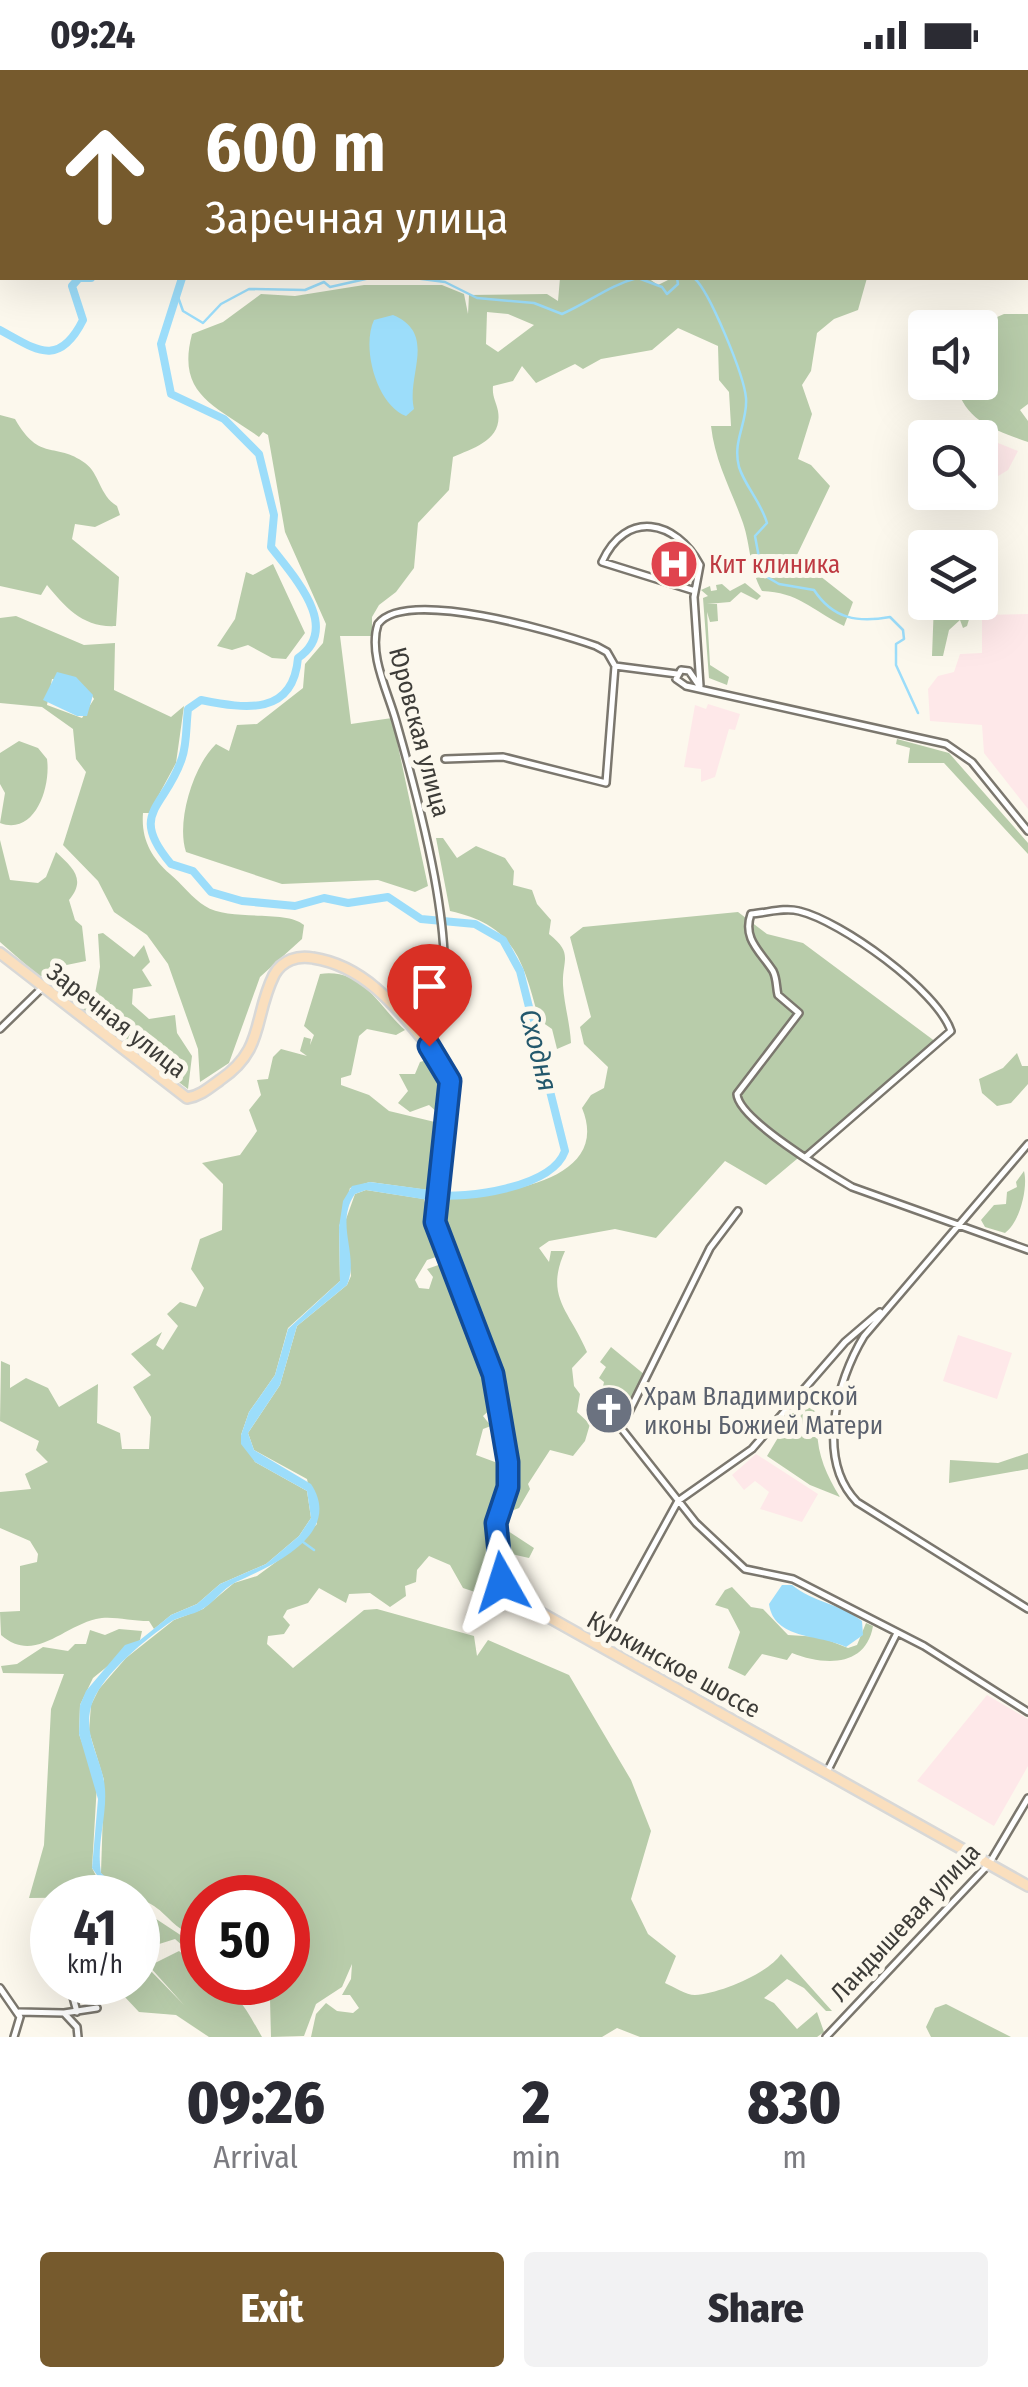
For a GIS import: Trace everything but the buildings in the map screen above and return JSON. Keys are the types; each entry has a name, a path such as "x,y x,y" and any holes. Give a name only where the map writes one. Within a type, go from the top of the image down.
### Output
{"main road":[{"name":"Заречная улица","path":"0,953 186,1098 200,1094 246,1060 274,976 297,958 325,960 362,976 429,1046 450,1081 437,1188"},
{"name":"Куркинское шоссе","path":"437,1188 434,1206 438,1233 497,1387 509,1475 496,1523 502,1582 512,1596 1028,1886"}],"street":[{"path":"695,591 602,562 620,535 645,526 658,527 681,538 692,551 700,565 695,591 700,686"},
{"name":"Юровская улица","path":"429,1046 442,1005 440,910 405,751 376,654 376,630 385,616 422,609 508,622 582,642 606,652 615,666 677,674"},
{"path":"686,686 700,662"},
{"path":"445,760 503,757 606,783 615,666"},
{"path":"691,674 677,674 676,682 795,713 946,744 972,762 1028,831"},
{"path":"691,674 700,686"},
{"path":"807,1156 952,1031 941,1009 921,986 824,922 790,909 752,914 749,922 756,954 776,976 778,995 799,1013 736,1098 752,1120 852,1186 1028,1250"},
{"path":"0,1029 42,988"},
{"path":"599,1646 678,1501 752,1448 838,1351 886,1307 1028,1144"},
{"path":"738,1211 710,1248 621,1428 707,1534 750,1572 788,1576 897,1633 1028,1712"},
{"path":"886,1307 858,1345 850,1365 832,1446 835,1468 851,1496 1028,1609"},
{"path":"838,1351 849,1344 858,1345"},
{"path":"838,1351 848,1353 850,1365"},
{"path":"827,1772 897,1633"},
{"name":"Ландышевая улица","path":"826,2037 989,1864 1028,1798"},
{"path":"0,1988 18,2012 20,2026 14,2037"},
{"path":"75,2005 77,2012"},
{"path":"18,2012 64,2013 98,2008"},
{"path":"64,2013 76,2027 78,2037"}],"shaded area":[{"path":"998,443 1018,451 1008,470 998,476"},
{"path":"1028,614 1028,809 984,753 982,725 930,721 928,689 938,676 954,672 960,654 982,653 982,620 998,620 998,615"},
{"path":"708,704 740,714 735,730 729,729 715,777 701,782 701,769 684,767 695,705 706,709"},
{"path":"958,1335 1012,1353 997,1399 943,1381"},
{"path":"756,1454 818,1494 802,1522 760,1509 769,1492 755,1481 744,1490 732,1475"},
{"path":"987,1695 1028,1719 1028,1766 994,1826 917,1781"}],"green space":[{"path":"560,280 651,280 658,285 668,280 866,280 858,310 834,319 817,333 811,371 802,385 812,414 798,459 811,465 830,486 796,557 853,602 844,626 795,598 762,591 713,439 711,426 731,426 729,392 719,380 718,346 678,328 652,350 601,359 583,369 575,364 536,383 522,366 513,381 493,386 498,421 491,436 453,457 449,490 418,523 414,568 396,592 379,605 372,617 372,636 340,636 351,724 392,718 428,886 415,892 378,880 282,884 186,852 185,810 200,766 216,744 229,751 237,725 257,724 303,688 305,664 323,643 326,624 285,532 268,435 263,432 259,437 203,396 190,371 192,334 223,322 261,294 295,296 364,285 442,285 464,294 468,314 469,295 547,294 558,301","holes":["487,312 508,314 534,325 498,352 486,344"]},
{"path":"1028,314 1028,404 1020,410 1028,421 1028,442 998,430 998,420 979,420 962,400 998,400 998,317"},
{"path":"0,415 15,419 40,446 85,463 117,506 120,515 95,527 75,524 72,539 119,577 116,626 84,620 47,585 41,595 0,586"},
{"path":"273,564 305,633 286,659 272,658 248,645 232,650 217,646 235,619 246,572 253,575"},
{"path":"745,583 761,596 757,600 741,592 730,602 707,604 717,604 718,621 710,622 707,612 710,665 729,677 727,685 709,678 703,598 708,596 701,590 710,586 711,591 717,590 716,585 722,584 730,591"},
{"path":"16,616 84,645 115,643 114,690 171,717 184,706 176,763 149,813 143,813 149,847 163,868 205,906 228,913 296,920 304,925 302,939 260,977 229,1063 200,1082 198,1049 168,964 147,935 114,912 98,881 63,845 86,772 76,759 73,729 42,707 0,703 0,618","holes":["52,679 71,681 90,693 94,699 82,718 47,705"]},
{"path":"933,620 960,620 949,630 943,656 932,656"},
{"path":"897,739 949,753 1028,843 1028,854 944,763 908,763 910,748 896,744"},
{"path":"19,741 38,748 47,759 48,770 38,806 23,822 12,825 0,823 5,793 0,784 0,753"},
{"path":"436,838 443,838 457,858 476,846 505,858 514,871 513,885 532,890 537,904 551,920 549,934 564,952 563,985 571,1043 557,1049 552,1029 539,1020 521,963 503,936 472,917 450,911"},
{"path":"0,840 10,880 38,883 46,877 56,852 72,868 77,886 69,900 75,920 82,926 86,961 52,968 40,977 0,942"},
{"path":"738,912 767,934 803,943 936,1042 766,1185 725,1161 656,1238 615,1229 549,1241 539,1248 549,1262 551,1251 565,1251 559,1267 558,1292 587,1352 572,1368 574,1386 580,1394 577,1412 590,1424 585,1441 573,1456 550,1450 528,1484 530,1489 519,1508 511,1511 508,1531 534,1548 529,1558 507,1553 500,1534 513,1472 502,1405 485,1344 441,1222 441,1200 542,1181 564,1170 580,1154 587,1134 582,1108 591,1095 604,1088 608,1067 584,1044 580,1027 591,1017 570,937 583,927"},
{"path":"103,933 134,957 144,945 150,962 142,970 152,986 133,989 132,1004 149,1019 175,1015 177,1033 192,1056 188,1089 67,999 94,999 100,967 98,934"},
{"path":"320,974 348,977 359,983 405,1030 396,1035 367,1029 359,1036 351,1075 341,1078 341,1085 369,1095 389,1111 439,1123 440,1129 428,1190 370,1182 350,1188 339,1227 340,1281 288,1328 275,1375 249,1412 241,1435 255,1462 307,1491 311,1518 299,1536 266,1564 220,1584 197,1604 171,1615 154,1629 149,1621 102,1618 37,1645 13,1643 1,1635 0,1612 20,1611 20,1566 37,1562 38,1554 30,1541 0,1528 0,1492 31,1489 25,1474 48,1462 36,1450 39,1441 0,1421 1,1361 10,1365 10,1388 26,1378 48,1388 59,1407 98,1384 97,1423 120,1433 122,1449 149,1449 151,1417 133,1387 151,1375 131,1354 162,1332 156,1345 163,1350 178,1326 167,1314 180,1302 196,1307 204,1288 191,1269 200,1239 222,1230 223,1184 202,1163 240,1155 257,1131 249,1110 261,1095 257,1080 268,1079 273,1057 281,1049 307,1056 300,1051 304,1037 311,1039 310,1045 314,1035 304,1026"},
{"path":"1017,1053 1022,1066 1028,1066 1028,1084 1011,1103 997,1106 982,1093 979,1079 1003,1068"},
{"path":"430,1059 442,1075 442,1110 438,1113 429,1105 410,1112 398,1103 408,1091 399,1074 415,1074 420,1062"},
{"path":"1024,1171 1022,1203 1011,1228 1005,1233 985,1227 981,1220 994,1205 1006,1204 1007,1192 1017,1187"},
{"path":"366,1190 424,1199 439,1256 427,1260 415,1280 419,1288 429,1289 433,1277 427,1269 444,1263 491,1384 494,1406 483,1416 491,1426 483,1429 476,1455 503,1465 499,1499 485,1525 493,1542 492,1578 499,1595 493,1598 463,1588 450,1565 429,1556 417,1570 416,1582 405,1586 406,1596 390,1607 370,1593 349,1594 346,1603 319,1588 308,1603 287,1610 283,1617 290,1625 284,1634 268,1636 267,1644 293,1668 364,1610 377,1609 474,1636 477,1656 488,1640 569,1675 631,1780 651,1831 631,1899 648,1934 676,1956 665,1983 691,1995 717,1991 755,1975 781,1954 832,2011 826,2011 804,1988 787,1979 764,1998 774,2003 797,2029 817,2012 824,2032 817,2037 640,2037 617,2028 602,2037 311,2037 316,2014 326,2003 337,2011 353,2013 359,2008 350,1995 342,1995 351,1979 352,1964 342,1987 316,2004 304,2036 271,2037 270,2005 310,2005 310,1875 180,1875 180,1928 160,1911 160,1875 101,1873 104,1780 89,1731 91,1705 99,1689 126,1658 174,1620 203,1609 234,1583 257,1576 291,1551 317,1524 307,1479 254,1450 248,1433 280,1385 297,1326 347,1285 351,1276 345,1222 355,1194"},
{"path":"611,1347 645,1375 624,1412 620,1404 602,1391 604,1382 599,1378 606,1367 600,1362"},
{"path":"808,1405 819,1415 821,1458 840,1497 810,1485 767,1456 794,1411"},
{"path":"1028,1453 1028,1469 949,1483 950,1460 998,1463"},
{"path":"732,1587 751,1607 763,1609 788,1635 820,1637 848,1648 857,1645 866,1623 873,1626 869,1639 853,1656 842,1660 818,1660 792,1653 787,1660 762,1654 745,1676 728,1668 740,1632 728,1609 715,1605 725,1590"},
{"path":"119,1629 142,1631 140,1640 93,1678 80,1705 79,1734 97,1784 92,1868 96,1875 36,1875 44,1845 51,1709 64,1674 3,1673 1,1666 17,1664 43,1647 68,1651 75,1644 86,1644 90,1630 105,1635"},
{"path":"160,1922 180,1935 180,1943 175,1939 160,1944"},
{"path":"179,1951 180,2001 160,1978 160,1960"},
{"path":"160,1980 180,2005 242,2005 262,2037 209,2037 176,2015 139,2012 132,2005 160,2005"},
{"path":"946,2004 1011,2037 931,2037 926,2027 935,2008"}],"water":[{"path":"393,315 406,323 417,344 414,409 406,416 396,410 380,388 369,345 374,320"},
{"path":"57,672 76,677 93,695 87,716 77,716 43,700"},
{"path":"370,1182 438,1191 441,1202 366,1190 355,1194 347,1217 351,1262 347,1285 297,1326 280,1385 248,1433 254,1450 311,1484 319,1502 318,1518 311,1533 284,1557 231,1585 198,1612 172,1621 150,1637 116,1668 93,1701 89,1724 105,1789 100,1852 103,1875 97,1875 92,1868 98,1799 79,1734 80,1705 86,1691 125,1645 140,1640 171,1615 197,1604 220,1584 266,1564 299,1536 311,1518 307,1491 255,1462 241,1444 241,1435 249,1412 275,1375 288,1329 340,1281 339,1227 343,1201 352,1186"},
{"path":"782,1585 792,1585 854,1615 862,1621 863,1635 846,1647 788,1630 773,1616 769,1604"}],"waterway":[{"path":"965,70 971,70"},
{"path":"1000,70 1012,70"},
{"name":"Сходня","path":"0,330 35,348 55,350 64,345 83,320 72,286 77,280"},
{"name":"Сходня","path":"181,280 161,344 171,394 224,419 259,454 274,515 271,547 310,602 316,632 310,646 298,658 287,690 277,699 250,706 201,700 188,709 184,753 154,810 152,833 171,864 193,871 211,892 242,901 295,906 324,898 348,903 388,897 421,919 475,924 503,940 520,971 565,1151 557,1164 526,1182 486,1193 432,1195"},
{"path":"178,297 183,311 203,323 221,304 249,289 305,290 324,282 330,287 361,280"},
{"path":"430,280 445,282 477,298 534,303 562,314 632,280"},
{"path":"643,280 662,287 667,294 677,280"},
{"path":"696,280 717,315 744,387 746,407 737,458 767,523 755,536 762,574 779,584 814,590 829,607 847,617 890,617 903,630 904,639 896,644 896,665 918,713"},
{"path":"303,1542 314,1550"}],"place":[{"name":"Кит клиника","path":"674,564"},
{"name":"Храм Владимирской иконы Божией Матери","path":"609,1410"}],"route":[{"path":"429,1046 444,1065 450,1081 435,1222 497,1387 499,1426 508,1462 508,1487 496,1523 502,1582"}]}
